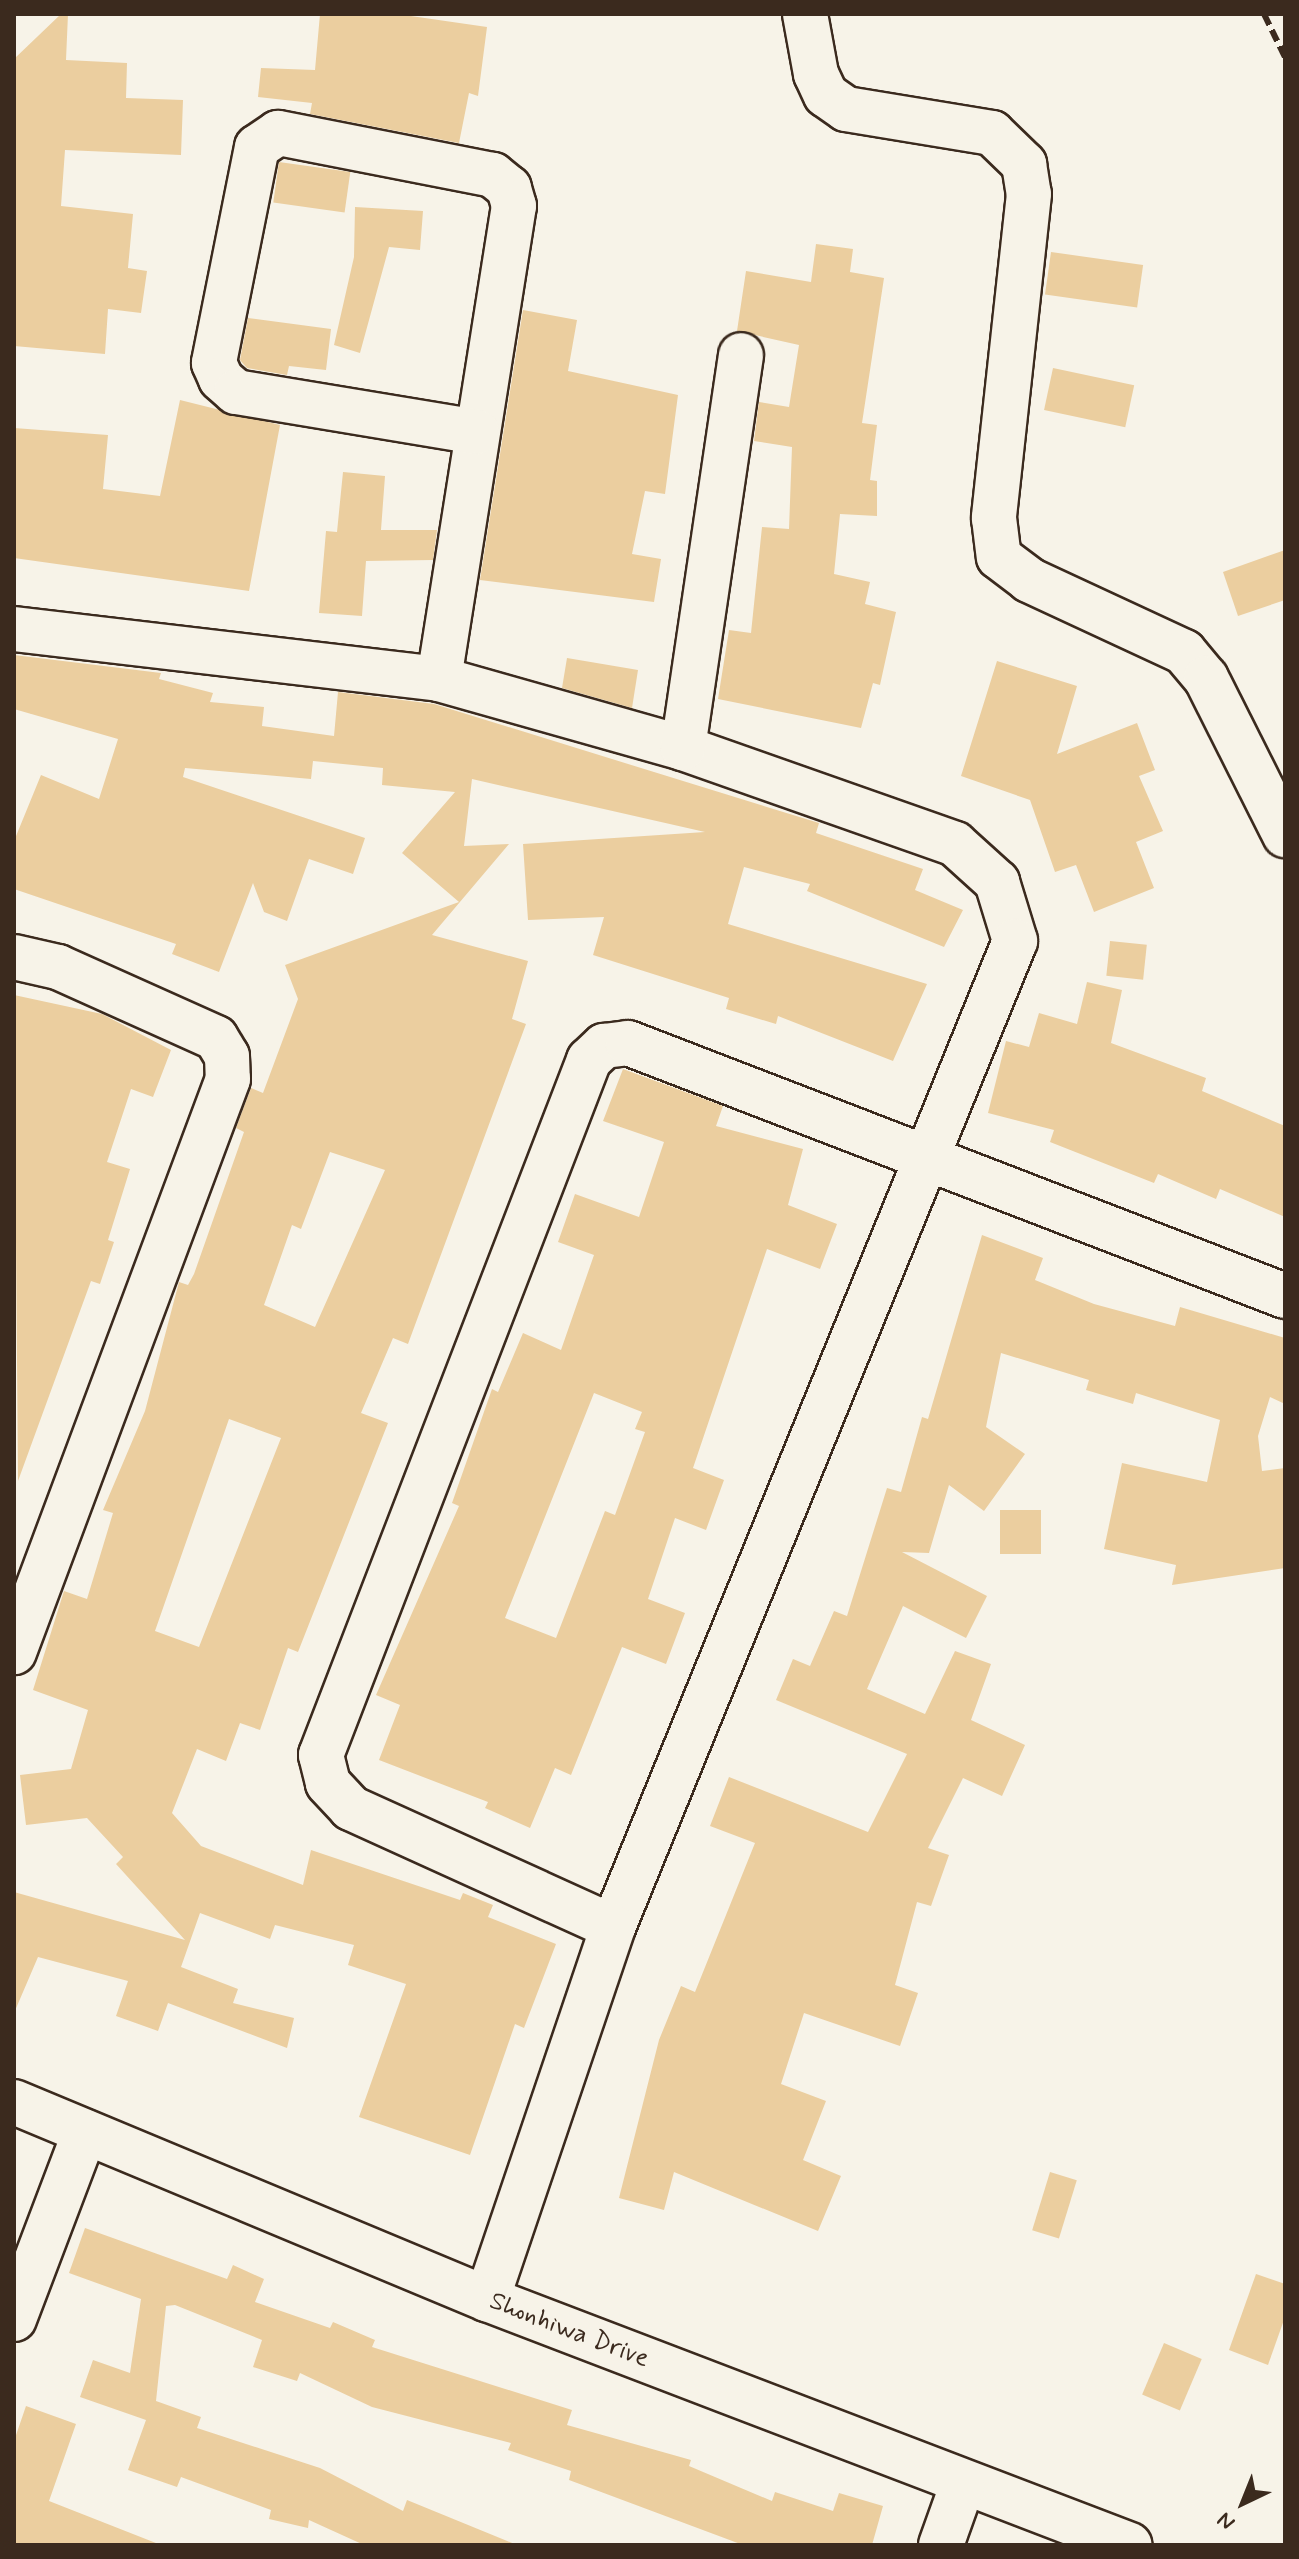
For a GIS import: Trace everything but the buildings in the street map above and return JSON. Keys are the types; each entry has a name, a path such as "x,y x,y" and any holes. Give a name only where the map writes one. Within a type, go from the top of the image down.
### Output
{"street":[{"path":"805,14 826,95 846,109 992,133 1024,164 1029,194 994,518 999,557 1029,580 1184,652 1214,691 1285,835"},
{"path":"439,679 514,206 509,188 493,175 278,133 257,147 214,363 221,379 236,392 477,432"},
{"path":"683,748 741,355"},
{"path":"14,629 439,679 683,748 955,844 997,882 1015,941 923,1154 613,1927 487,2299"},
{"path":"14,957 58,967 216,1038 227,1056 228,1079 14,1652"},
{"path":"613,1927 351,1808 328,1783 321,1755 589,1060 604,1046 628,1043 923,1154 1285,1296"},
{"name":"Shonhiwa Drive","path":"14,2102 487,2299 962,2486 1130,2545"},
{"path":"14,2319 85,2132"},
{"path":"941,2545 962,2486"}],"railway":[{"path":"1264,14 1285,57"}]}
